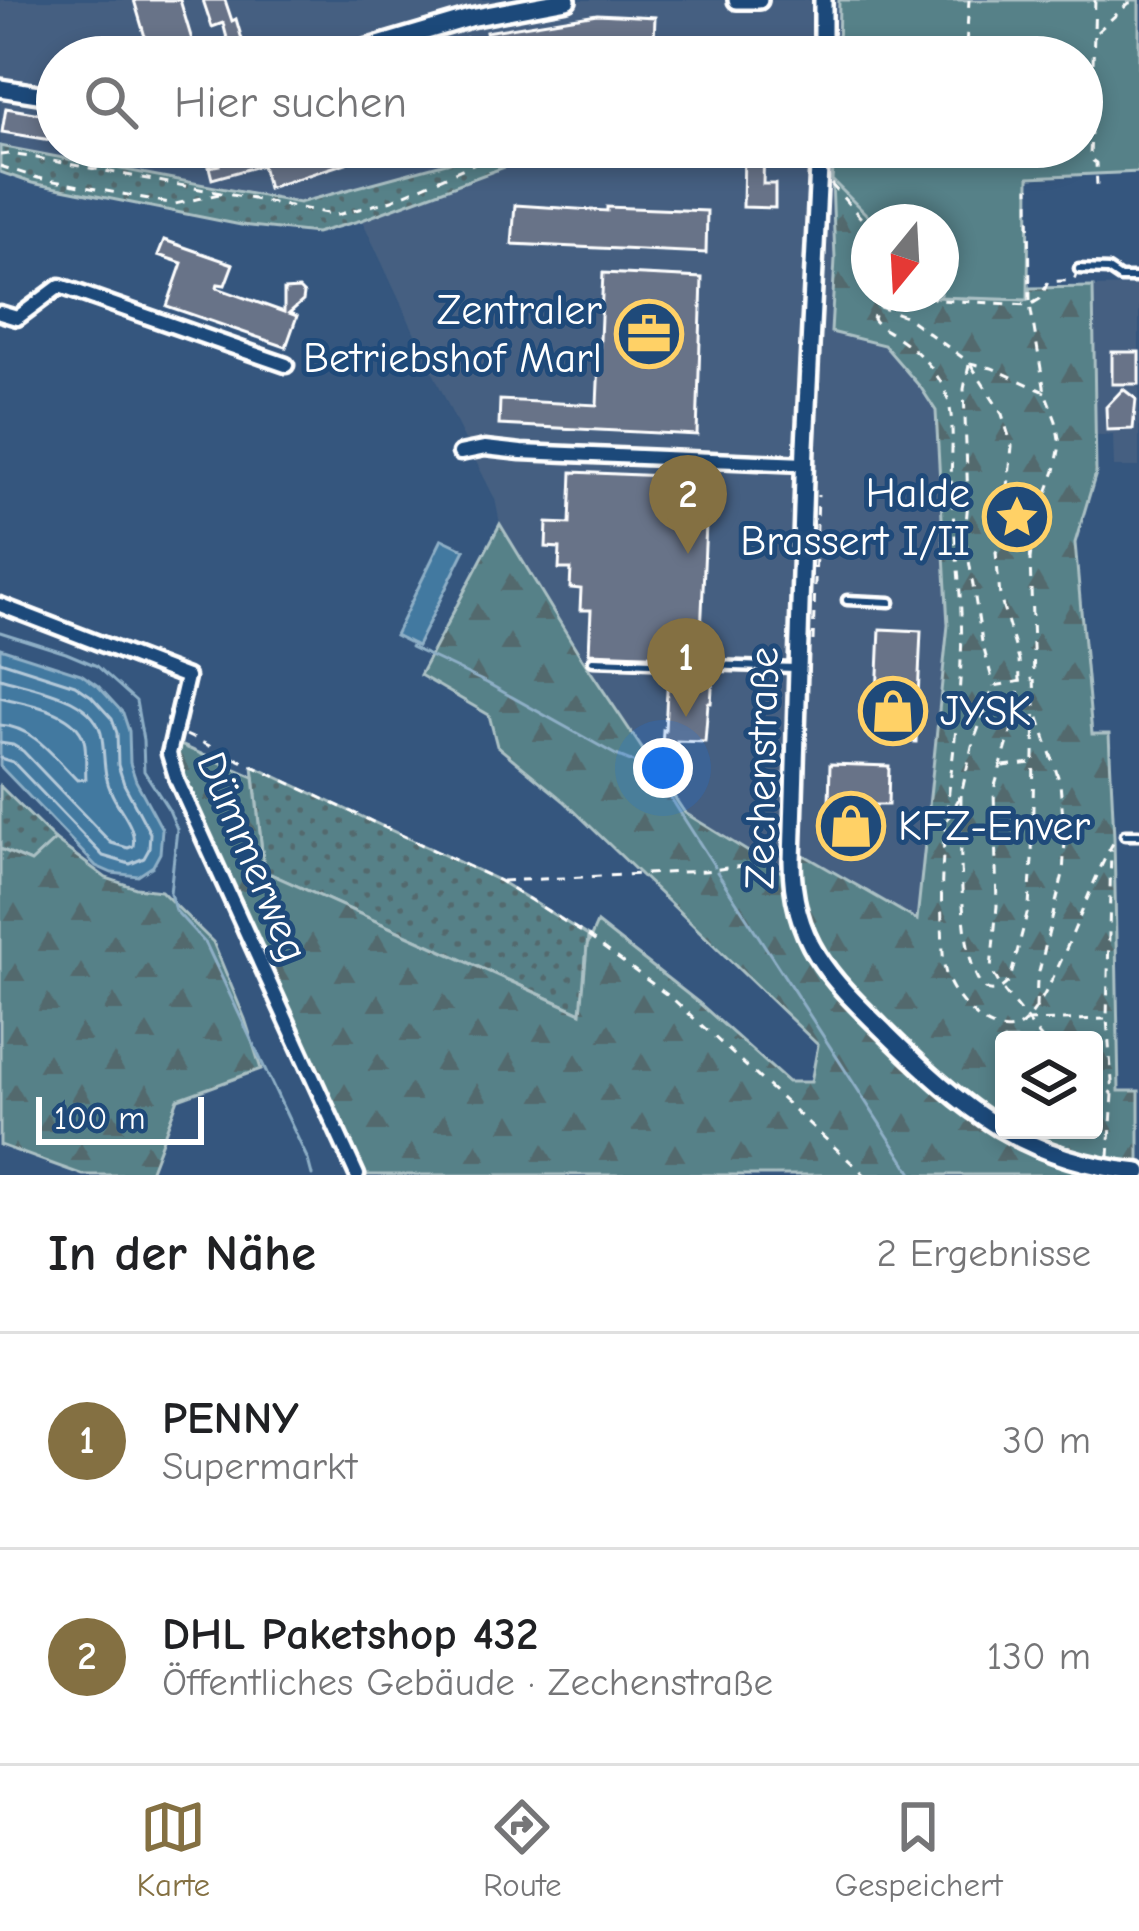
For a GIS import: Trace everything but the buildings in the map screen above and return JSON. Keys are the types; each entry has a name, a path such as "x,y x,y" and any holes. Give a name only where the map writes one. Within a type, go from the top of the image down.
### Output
{"street":[{"path":"409,36 470,18 567,0"},
{"path":"737,0 759,0"},
{"path":"823,0 823,36"},
{"path":"0,88 36,94"},
{"name":"Zechenstraße","path":"819,168 793,893 806,939 834,981 974,1113 1033,1146 1071,1160 1139,1172"},
{"path":"0,313 17,318 60,286 286,365"},
{"path":"460,452 484,448 805,464"},
{"name":"Dümmerweg","path":"0,605 187,677 169,754 177,780 357,1175"}],"lane":[{"path":"1079,269 1139,278"},
{"path":"847,600 890,602"},
{"path":"593,661 799,668"},
{"path":"1124,835 1139,835"}],"path":[{"path":"966,36 968,0"},
{"path":"1095,0 1096,34"},
{"path":"1096,34 1129,3 1139,2"},
{"path":"0,155 36,158"},
{"path":"0,166 38,178 176,204 221,194"},
{"path":"88,168 337,215 392,200 464,168"},
{"path":"1096,168 1097,186"},
{"path":"826,186 826,178 851,206"},
{"path":"970,363 964,389 965,535 994,686 972,746 961,795 960,870 968,950 983,986 1002,989 1010,980 1028,906 1032,859 1035,705 1030,559 1034,528 1060,445 1030,305 1029,187"},
{"path":"959,301 1030,305 1040,299 1048,282 1074,280 1079,269"},
{"path":"1045,392 970,363 905,316 880,307 874,312 877,325 927,362 946,392 952,419 951,490 962,627 944,825 941,893 946,975 965,1006 992,1028 1017,1028 1045,995 1111,848"},
{"path":"970,363 1008,425 1012,446 1003,540 996,552 1000,597 1019,660 1020,680 1014,722 994,789 997,906 991,969 1035,1031"},
{"path":"813,646 818,491"},
{"path":"994,686 1034,679"},
{"path":"1035,705 1060,783 1065,841 1063,874 1037,980 1036,1008"},
{"path":"173,729 500,881 588,935 674,1000 865,1175"},
{"path":"1001,766 1033,763"},
{"path":"944,825 961,795"},
{"path":"1107,1168 1113,1094 1107,1019 1111,848 1114,837 1124,835"},
{"path":"500,881 704,871 772,859"},
{"path":"1026,1021 1107,1019"},
{"path":"1103,1088 1113,1094"}],"shaded area":[{"path":"0,0 839,0 838,36 36,36 36,153 0,146"},
{"path":"115,168 428,168 299,203"},
{"path":"502,168 833,168 835,259 856,336 884,345 936,411 948,625 917,921 805,856 792,879 685,813 500,524 495,499 362,220"},
{"path":"1139,286 1139,467 1114,467 1113,435 1095,436 1093,287"}],"green space":[{"path":"839,0 1139,0 1139,172 1029,177 1028,300 959,298 959,204 856,204 832,180 833,168 1103,168 1103,36 838,36"},
{"path":"0,146 36,153 36,168 115,168 299,203 428,168 502,168 316,233 241,225 32,183 0,172"},
{"path":"832,180 858,204 851,204 851,312 959,312 959,298 1027,300 1030,288 1093,287 1096,473 1075,543 1092,734 1109,734 1119,1091 1139,1091 1139,1175 362,1175 179,772 176,743 254,777 264,871 581,1013 587,946 597,923 699,1003 788,1082 811,1082 818,1045 564,801 497,746 489,715 420,675 500,524 685,813 791,878 804,855 917,920 948,625 936,411 884,345 831,332"},
{"path":"253,766 500,881 588,936 582,1013 264,871"},
{"path":"0,786 55,840 31,862 0,849"},
{"path":"55,840 106,878 161,891 213,942 261,1069 178,1099 149,1175 83,1175 0,1145 0,849 31,862"}],"water":[{"path":"442,539 465,550 417,646 395,635"},
{"path":"0,648 81,674 123,713 136,781 162,829 160,853 153,866 138,876 96,866 0,766"}],"waterway":[{"path":"0,632 97,666 136,701 144,771 177,829 170,893 175,910 206,944 312,1175"},
{"path":"413,644 411,647 616,755 653,770 715,867"},
{"path":"717,872 913,1175"}],"place":[{"name":"Zentraler Betriebshof Marl","path":"649,334"},
{"name":"Halde Brassert I/II","path":"1017,517"},
{"name":"DHL Paketshop 432","path":"688,554"},
{"name":"JYSK","path":"893,711"},
{"name":"PENNY","path":"686,717"},
{"name":"KFZ-Enver","path":"851,826"}]}
